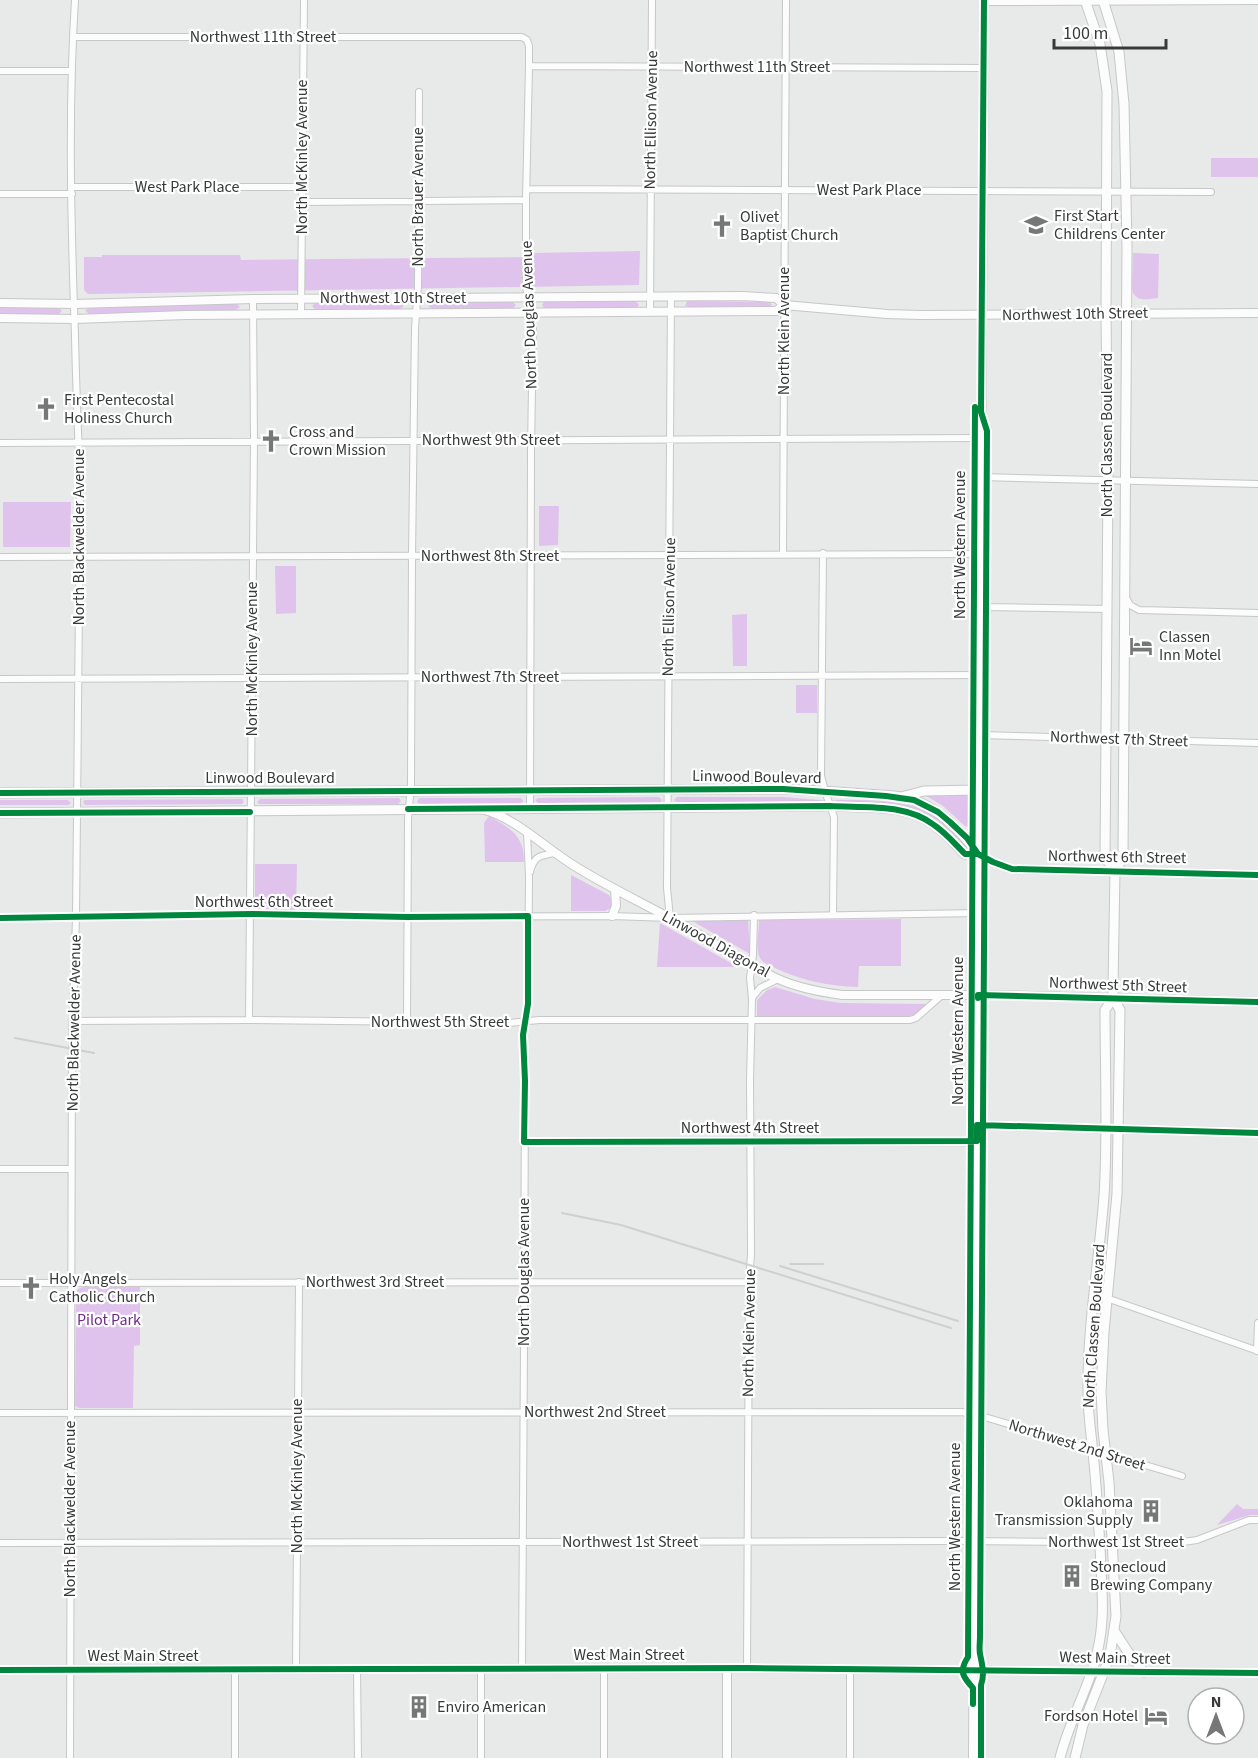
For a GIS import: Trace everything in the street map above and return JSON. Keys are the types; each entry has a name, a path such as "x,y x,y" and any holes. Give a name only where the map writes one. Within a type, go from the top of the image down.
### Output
{"main road":[{"name":"North Western Avenue","path":"973,1758 984,1"},
{"name":"North Classen Boulevard","path":"1085,1 1100,44 1106,76 1108,480 1105,858 1115,870"},
{"name":"North Classen Boulevard","path":"1075,1758 1083,1725 1113,1645 1116,1601 1101,1392 1117,1194 1120,1010 1113,998 1115,870 1123,858 1126,313 1122,72 1114,32 1103,1"},
{"name":"Northwest 10th Street","path":"0,303 74,304 301,298 742,296 776,298 784,305 887,314 1258,313"},
{"name":"Northwest 10th Street","path":"0,318 776,311 784,305"},
{"name":"Linwood Boulevard","path":"0,792 783,789 825,791 914,800 938,812 967,838 978,854"},
{"path":"899,797 924,790 979,790"},
{"name":"Linwood Boulevard","path":"0,813 830,806 890,809 911,813 935,825 965,854 978,854"},
{"name":"Linwood Diagonal","path":"480,808 505,817 554,853 778,979 819,992 842,995 978,995"},
{"name":"Northwest 6th Street","path":"978,854 1012,868 1258,875"},
{"path":"612,916 616,906 615,889"},
{"name":"Northwest 5th Street","path":"978,995 1258,1002"},
{"name":"North Classen Boulevard","path":"1060,1758 1092,1671 1101,1634 1100,1542 1093,1450 1088,1417 1088,1390 1104,1193 1105,1010 1113,998"},
{"path":"977,1125 1258,1133"},
{"name":"Northwest 4th Street","path":"524,1142 977,1141"},
{"path":"1115,1632 1144,1672"},
{"path":"727,1668 727,1758"},
{"name":"West Main Street","path":"0,1670 747,1668 1258,1673"}],"street":[{"name":"North Blackwelder Avenue","path":"70,1758 71,1169 79,679 79,443 72,191 72,71 75,0"},
{"name":"North McKinley Avenue","path":"301,314 304,0"},
{"name":"North Ellison Avenue","path":"650,312 652,0"},
{"name":"North Klein Avenue","path":"783,554 786,0"},
{"path":"984,1 1258,1"},
{"name":"Northwest 11th Street","path":"73,37 511,37 526,39"},
{"name":"North Douglas Avenue","path":"526,39 529,46 526,286 533,328 530,808"},
{"name":"Northwest 11th Street","path":"529,66 984,68"},
{"path":"0,71 72,71"},
{"name":"North Brauer Avenue","path":"406,1022 419,92"},
{"name":"West Park Place","path":"0,194 302,187"},
{"name":"West Park Place","path":"528,189 1211,192"},
{"path":"302,202 526,200"},
{"name":"North Ellison Avenue","path":"670,918 667,888 667,790 671,296"},
{"name":"North McKinley Avenue","path":"249,1020 253,299"},
{"name":"Northwest 9th Street","path":"0,443 981,438"},
{"path":"981,477 1258,484"},
{"path":"823,553 821,776 834,817 833,914"},
{"name":"Northwest 8th Street","path":"0,557 980,554"},
{"path":"1125,593 1130,605 1139,610"},
{"path":"980,607 1107,609"},
{"path":"1125,621 1130,614 1139,610 1258,613"},
{"name":"Northwest 7th Street","path":"0,679 980,675"},
{"name":"Northwest 7th Street","path":"979,735 1258,743"},
{"name":"North Douglas Avenue","path":"522,1669 525,1081 523,1035 528,1004 527,833"},
{"path":"529,876 538,856 554,853"},
{"name":"Northwest 6th Street","path":"0,918 251,914 670,918 978,913"},
{"name":"North Klein Avenue","path":"747,1668 751,1254 752,999 750,985 754,915"},
{"path":"752,999 760,988 778,979"},
{"name":"Northwest 5th Street","path":"73,1021 249,1020 509,1023 539,1020 909,1020 915,1018 943,995"},
{"path":"0,1169 71,1169"},
{"name":"North McKinley Avenue","path":"296,1669 299,1282"},
{"name":"Northwest 3rd Street","path":"0,1283 749,1282"},
{"path":"1095,1294 1258,1351 1258,1323"},
{"name":"Northwest 2nd Street","path":"0,1413 962,1412 1182,1476"},
{"name":"Northwest 1st Street","path":"0,1543 974,1541 1176,1543 1191,1541 1257,1519"},
{"path":"604,1668 604,1758"},
{"path":"357,1669 358,1758"},
{"path":"480,1669 481,1758"},
{"path":"850,1669 850,1758"},
{"path":"235,1670 235,1758"}],"green space":[{"path":"1211,158 1258,158 1258,177 1211,177"},
{"path":"640,251 639,285 88,294 84,290 84,257 102,257 102,255 240,255 241,260 532,257 533,253"},
{"path":"1133,253 1159,254 1158,298 1139,299 1134,294 1132,290"},
{"path":"636,301 639,305 636,308 544,308 542,305 544,302"},
{"path":"687,301 770,302 772,305 690,307 685,306"},
{"path":"432,302 513,302 516,305 513,308 432,309 428,306"},
{"path":"236,303 240,307 236,310 89,314 85,310 89,308"},
{"path":"315,303 400,303 404,306 400,309 315,309 312,306"},
{"path":"0,307 59,308 62,311 59,314 0,314"},
{"path":"3,502 71,502 70,547 3,547"},
{"path":"539,506 559,506 558,545 539,546"},
{"path":"275,566 296,566 296,613 276,614"},
{"path":"747,614 747,666 733,666 732,615"},
{"path":"796,685 817,685 817,713 796,713"},
{"path":"923,794 967,795 969,798 969,827 943,806"},
{"path":"659,797 661,802 538,803 535,800 538,798"},
{"path":"677,797 784,797 820,800 819,802 677,802 674,800"},
{"path":"399,798 401,801 398,804 259,804 257,802 260,799"},
{"path":"419,798 521,798 523,801 521,803 420,804 417,802"},
{"path":"242,799 244,802 242,804 85,805 83,802 85,800"},
{"path":"0,800 68,800 71,803 68,805 0,805"},
{"path":"836,800 874,800 909,805 940,819 967,847 941,823 917,809 877,802 836,802"},
{"path":"489,816 504,825 519,839 524,862 485,862 484,823"},
{"path":"255,864 297,864 296,913 255,911"},
{"path":"571,875 609,895 613,902 611,908 605,911 571,911"},
{"path":"748,919 750,954 692,921 693,920"},
{"path":"901,919 901,966 859,966 858,987 826,984 785,973 761,960 757,945 759,920"},
{"path":"660,923 738,967 657,967"},
{"path":"775,987 815,999 841,1003 926,1004 916,1015 910,1016 757,1016 757,1000 767,990"},
{"name":"Pilot Park","path":"83,1287 140,1287 140,1345 134,1346 133,1408 79,1408 75,1406 76,1294 78,1289"},
{"path":"1237,1504 1243,1509 1258,1509 1258,1515 1250,1515 1217,1525"}],"railway":[{"path":"15,1038 94,1053"},
{"path":"562,1213 621,1225 951,1328"},
{"path":"790,1264 823,1264"},
{"path":"780,1266 958,1321"}],"cycle path":[{"path":"981,1758 987,431 981,412 984,0"},
{"path":"973,1704 973,1688 964,1677 963,1666 968,1657 975,407"},
{"path":"0,793 783,789 914,800 938,812 950,822 967,838 978,854 1012,869 1258,875"},
{"path":"408,809 830,806 884,808 911,813 923,818 934,825 965,854 978,854"},
{"path":"0,813 250,812"},
{"path":"0,918 251,914 407,917 528,916 528,1004 523,1035 524,1142 977,1141 977,1127"},
{"path":"978,998 978,995 1258,1002"},
{"path":"977,1125 1258,1133"},
{"path":"0,1670 747,1668 1258,1673"}],"place":[{"name":"First Start Childrens Center","path":"1036,225"},
{"name":"Olivet Baptist Church","path":"722,226"},
{"name":"First Pentecostal Holiness Church","path":"46,409"},
{"name":"Cross and Crown Mission","path":"271,441"},
{"name":"Classen Inn Motel","path":"1141,646"},
{"name":"Holy Angels Catholic Church","path":"31,1288"},
{"name":"Oklahoma Transmission Supply","path":"1151,1511"},
{"name":"Stonecloud Brewing Company","path":"1072,1576"},
{"name":"Enviro American","path":"419,1707"},
{"name":"Fordson Hotel","path":"1156,1716"}]}
